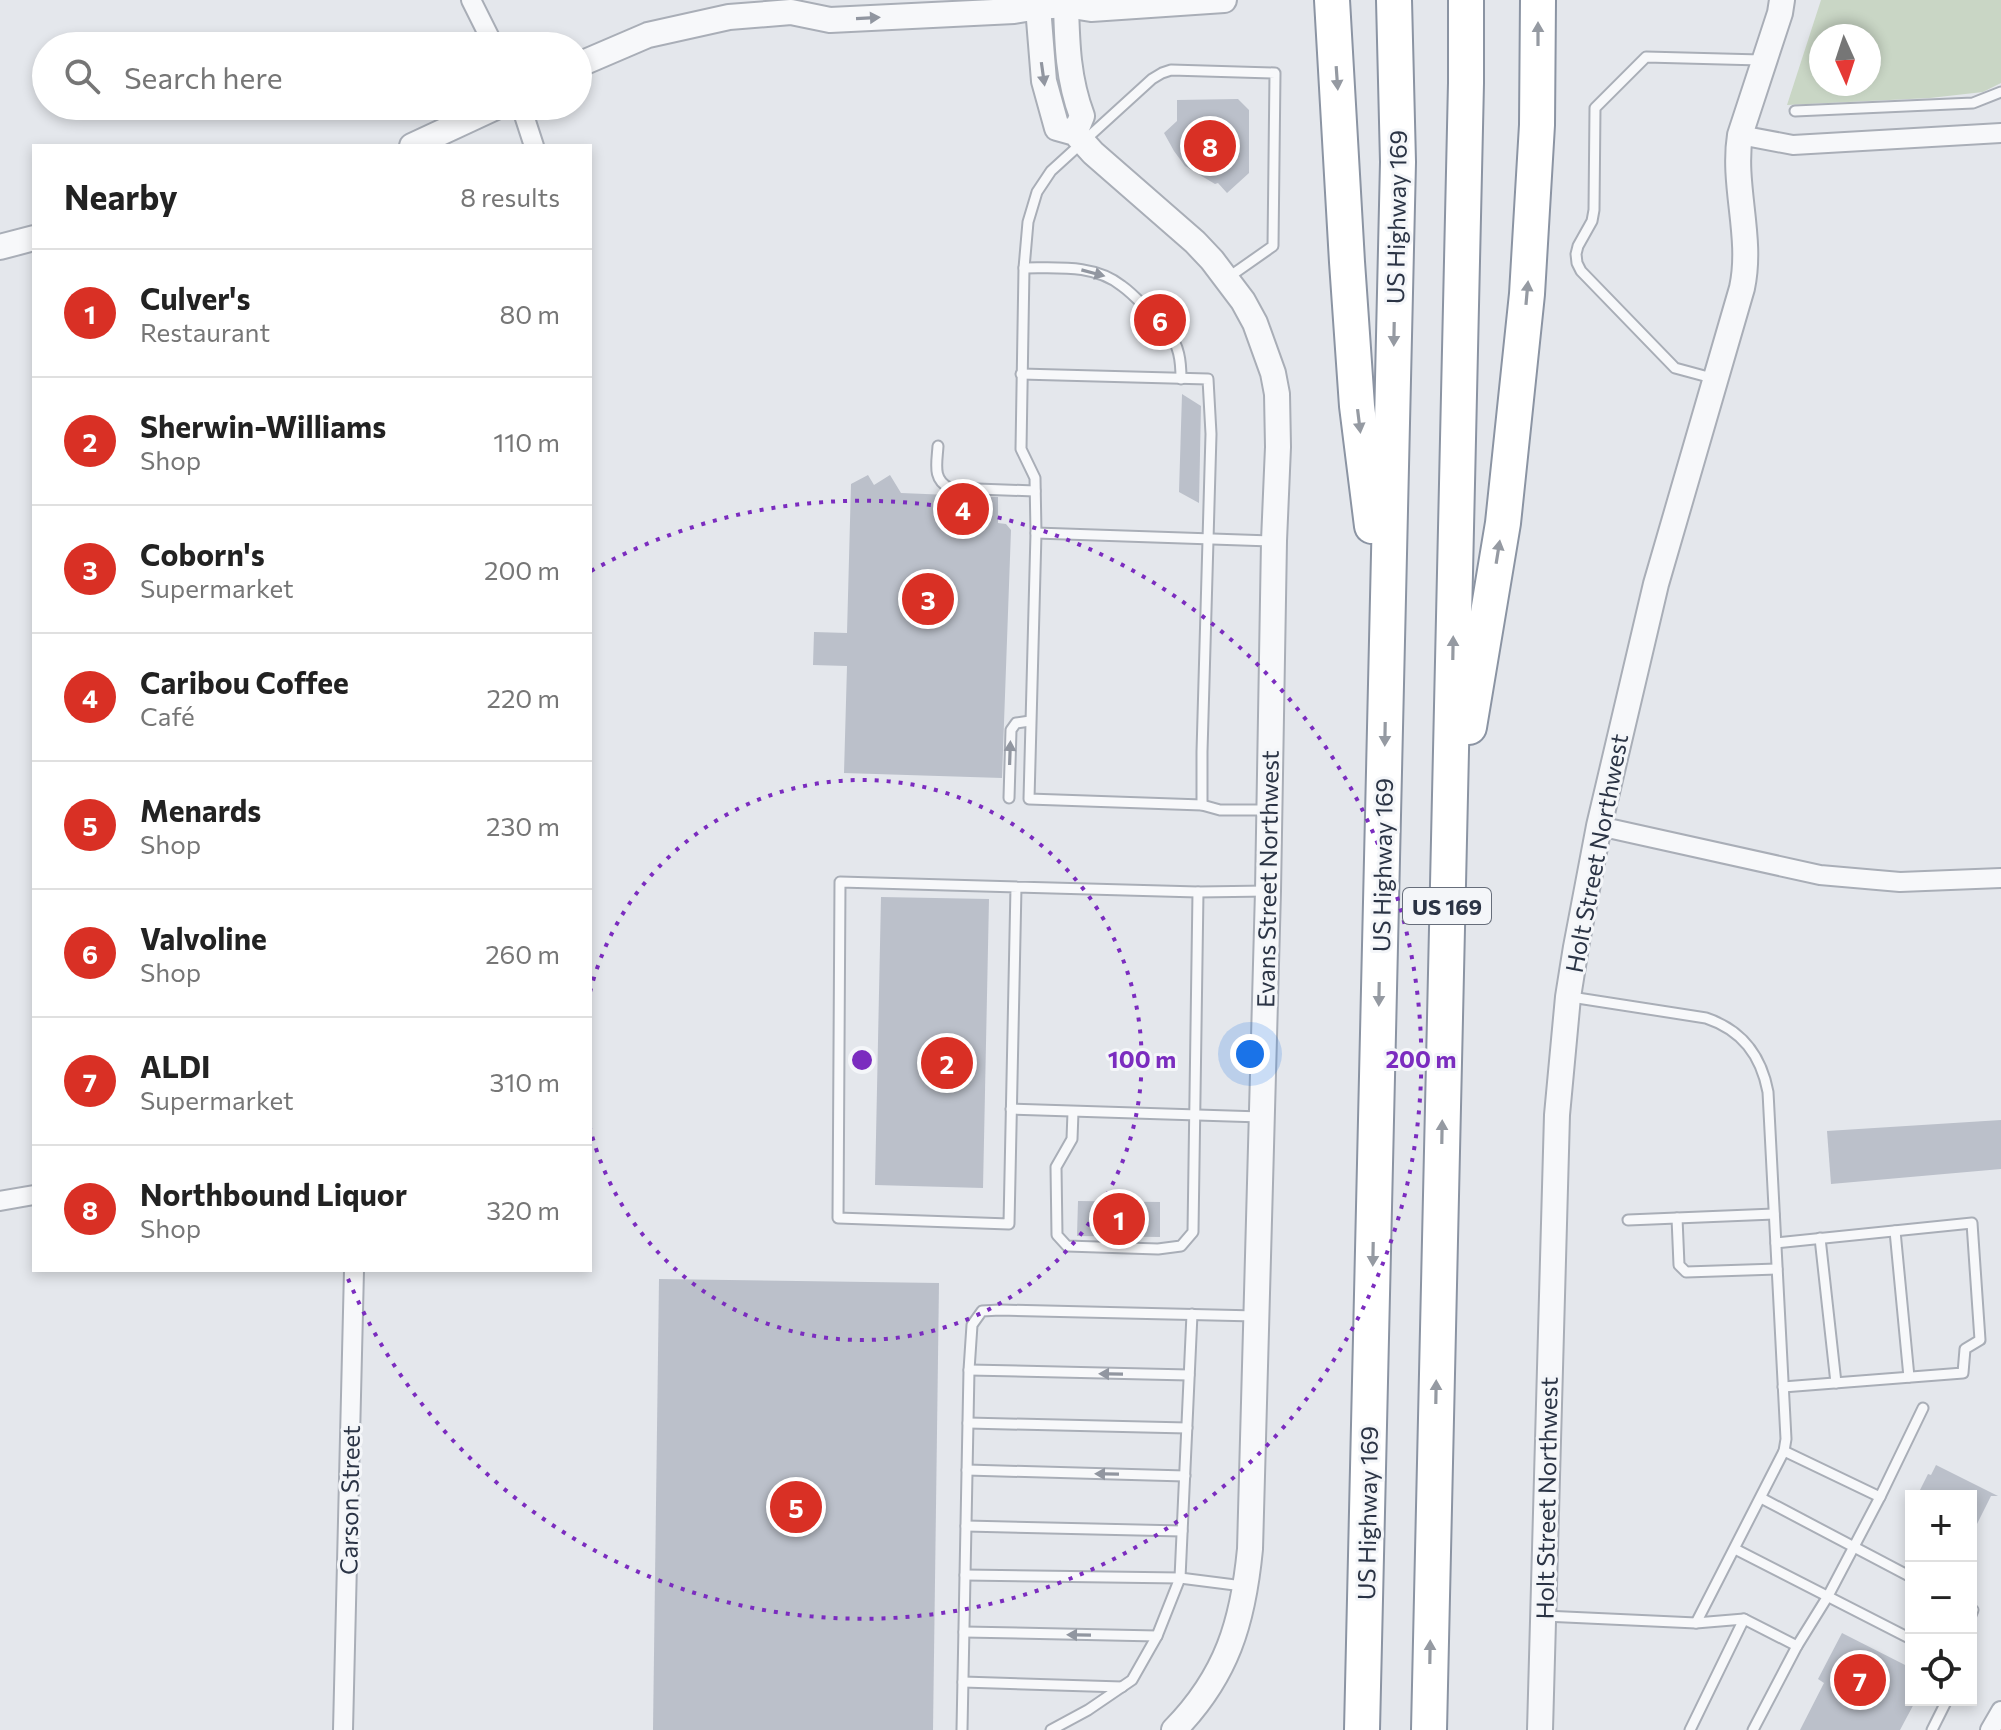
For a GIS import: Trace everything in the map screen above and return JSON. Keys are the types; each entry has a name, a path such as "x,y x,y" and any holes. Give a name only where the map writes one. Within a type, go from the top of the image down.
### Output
{"highway":[{"path":"1332,0 1357,406 1387,638"},
{"name":"US Highway 169","path":"1362,1730 1398,162 1394,0"},
{"name":"US 169","path":"1429,1730 1466,0"},
{"path":"1448,850 1503,523 1524,325 1537,125 1538,0"}],"street":[{"path":"471,0 487,32"},
{"path":"592,58 675,27 797,4 830,20 1014,11 1040,4 1064,3 1091,9 1224,0"},
{"name":"Holt Street Northwest","path":"1540,1730 1556,1130 1568,997 1599,826 1656,584 1746,273 1737,153 1782,0"},
{"path":"1064,3 1069,70 1082,116 1079,138"},
{"name":"Evans Street Northwest","path":"1040,4 1044,81 1057,128 1079,138 1195,242 1226,279 1255,323 1277,394 1268,891 1250,1549 1246,1586 1232,1643 1201,1699 1174,1730"},
{"path":"416,144 468,120"},
{"path":"526,120 533,144"},
{"path":"1740,135 1793,145 2001,133"},
{"path":"0,247 32,239"},
{"path":"1599,826 1820,875 1900,882 2001,878"},
{"path":"0,1201 32,1195"},
{"name":"Carson Street","path":"343,1730 354,1272"},
{"path":"1990,1730 2001,1711"}],"lane":[{"path":"1717,379 1675,368 1581,271 1577,263 1578,246 1592,221 1595,108 1646,57 1765,60"},
{"path":"1226,279 1273,246 1275,73 1171,70 1152,79 1079,138 1037,192 1028,222 1024,268 1021,449 1035,478 1036,533 1029,799 1202,805 1220,810 1269,811"},
{"path":"1795,111 1973,103 2001,92"},
{"path":"1024,268 1078,269 1109,277 1150,312"},
{"path":"1168,331 1179,351 1181,379"},
{"path":"1021,374 1208,379 1211,434 1202,805"},
{"path":"938,446 938,480 950,488 1035,491"},
{"path":"1036,533 1274,541"},
{"path":"1009,798 1011,730 1016,723 1030,721"},
{"path":"1016,887 1009,1224 838,1218 840,882 1198,892 1268,891"},
{"path":"1073,1112 1072,1139 1056,1167 1057,1235 1067,1246 1158,1249 1181,1246 1193,1232 1198,892"},
{"path":"1568,997 1706,1018 1723,1024 1743,1039 1765,1076 1786,1439 1784,1451 1696,1623"},
{"path":"1011,1109 1261,1117"},
{"path":"1628,1220 1774,1214"},
{"path":"1677,1218 1679,1265 1686,1272 1777,1269"},
{"path":"1776,1243 1972,1223 1980,1340 1965,1349 1963,1373 1783,1387"},
{"path":"1895,1231 1909,1377"},
{"path":"1820,1238 1836,1383"},
{"path":"962,1730 972,1325 982,1311 1000,1310 1256,1316"},
{"path":"1051,1730 1088,1710 1132,1680 1157,1636 1180,1578 1192,1314"},
{"path":"969,1370 1189,1375"},
{"path":"1753,1730 1854,1547 1923,1408"},
{"path":"968,1423 1187,1428"},
{"path":"1784,1451 1880,1497"},
{"path":"967,1470 1185,1476"},
{"path":"1761,1498 1905,1574"},
{"path":"966,1526 1182,1531"},
{"path":"1735,1549 1905,1636"},
{"path":"965,1575 1180,1578 1246,1586"},
{"path":"1544,1616 1696,1623 1744,1619 1797,1646"},
{"path":"1690,1730 1744,1619"},
{"path":"964,1632 1157,1636"},
{"path":"963,1682 1122,1687"},
{"path":"1932,1730 1944,1706"}],"green space":[{"path":"1821,0 2001,0 2001,83 1983,92 1930,98 1787,105 1809,37 1809,96 1881,96 1881,24 1813,24"}],"building":[{"path":"1238,99 1249,110 1249,173 1227,193 1218,183 1185,166 1164,133 1177,121 1177,100"},
{"path":"1168,294 1186,313 1173,326 1163,325 1162,336 1152,346 1134,327 1144,317 1155,318 1155,307"},
{"path":"1182,394 1201,406 1199,503 1179,492"},
{"path":"868,475 874,485 890,475 901,493 998,497 998,523 1006,524 1011,530 1002,778 844,773 847,666 813,665 814,632 847,633 851,484"},
{"path":"881,897 989,899 983,1188 875,1185"},
{"path":"2001,1120 2001,1169 1831,1184 1827,1131"},
{"path":"1078,1201 1160,1202 1160,1237 1077,1236"},
{"path":"659,1279 939,1283 933,1730 653,1730"},
{"path":"1936,1465 1998,1496 1991,1496 1977,1524 1977,1490 1920,1490 1928,1474 1931,1475"},
{"path":"1842,1633 1905,1665 1905,1706 1913,1706 1900,1730 1800,1730 1824,1683 1818,1679"}],"place":[{"name":"Northbound Liquor","path":"1210,146"},
{"name":"Valvoline","path":"1160,320"},
{"name":"Caribou Coffee","path":"963,509"},
{"name":"Coborn's","path":"928,599"},
{"name":"Sherwin-Williams","path":"947,1063"},
{"name":"Culver's","path":"1119,1219"},
{"name":"Menards","path":"796,1507"},
{"name":"ALDI","path":"1860,1680"}]}
